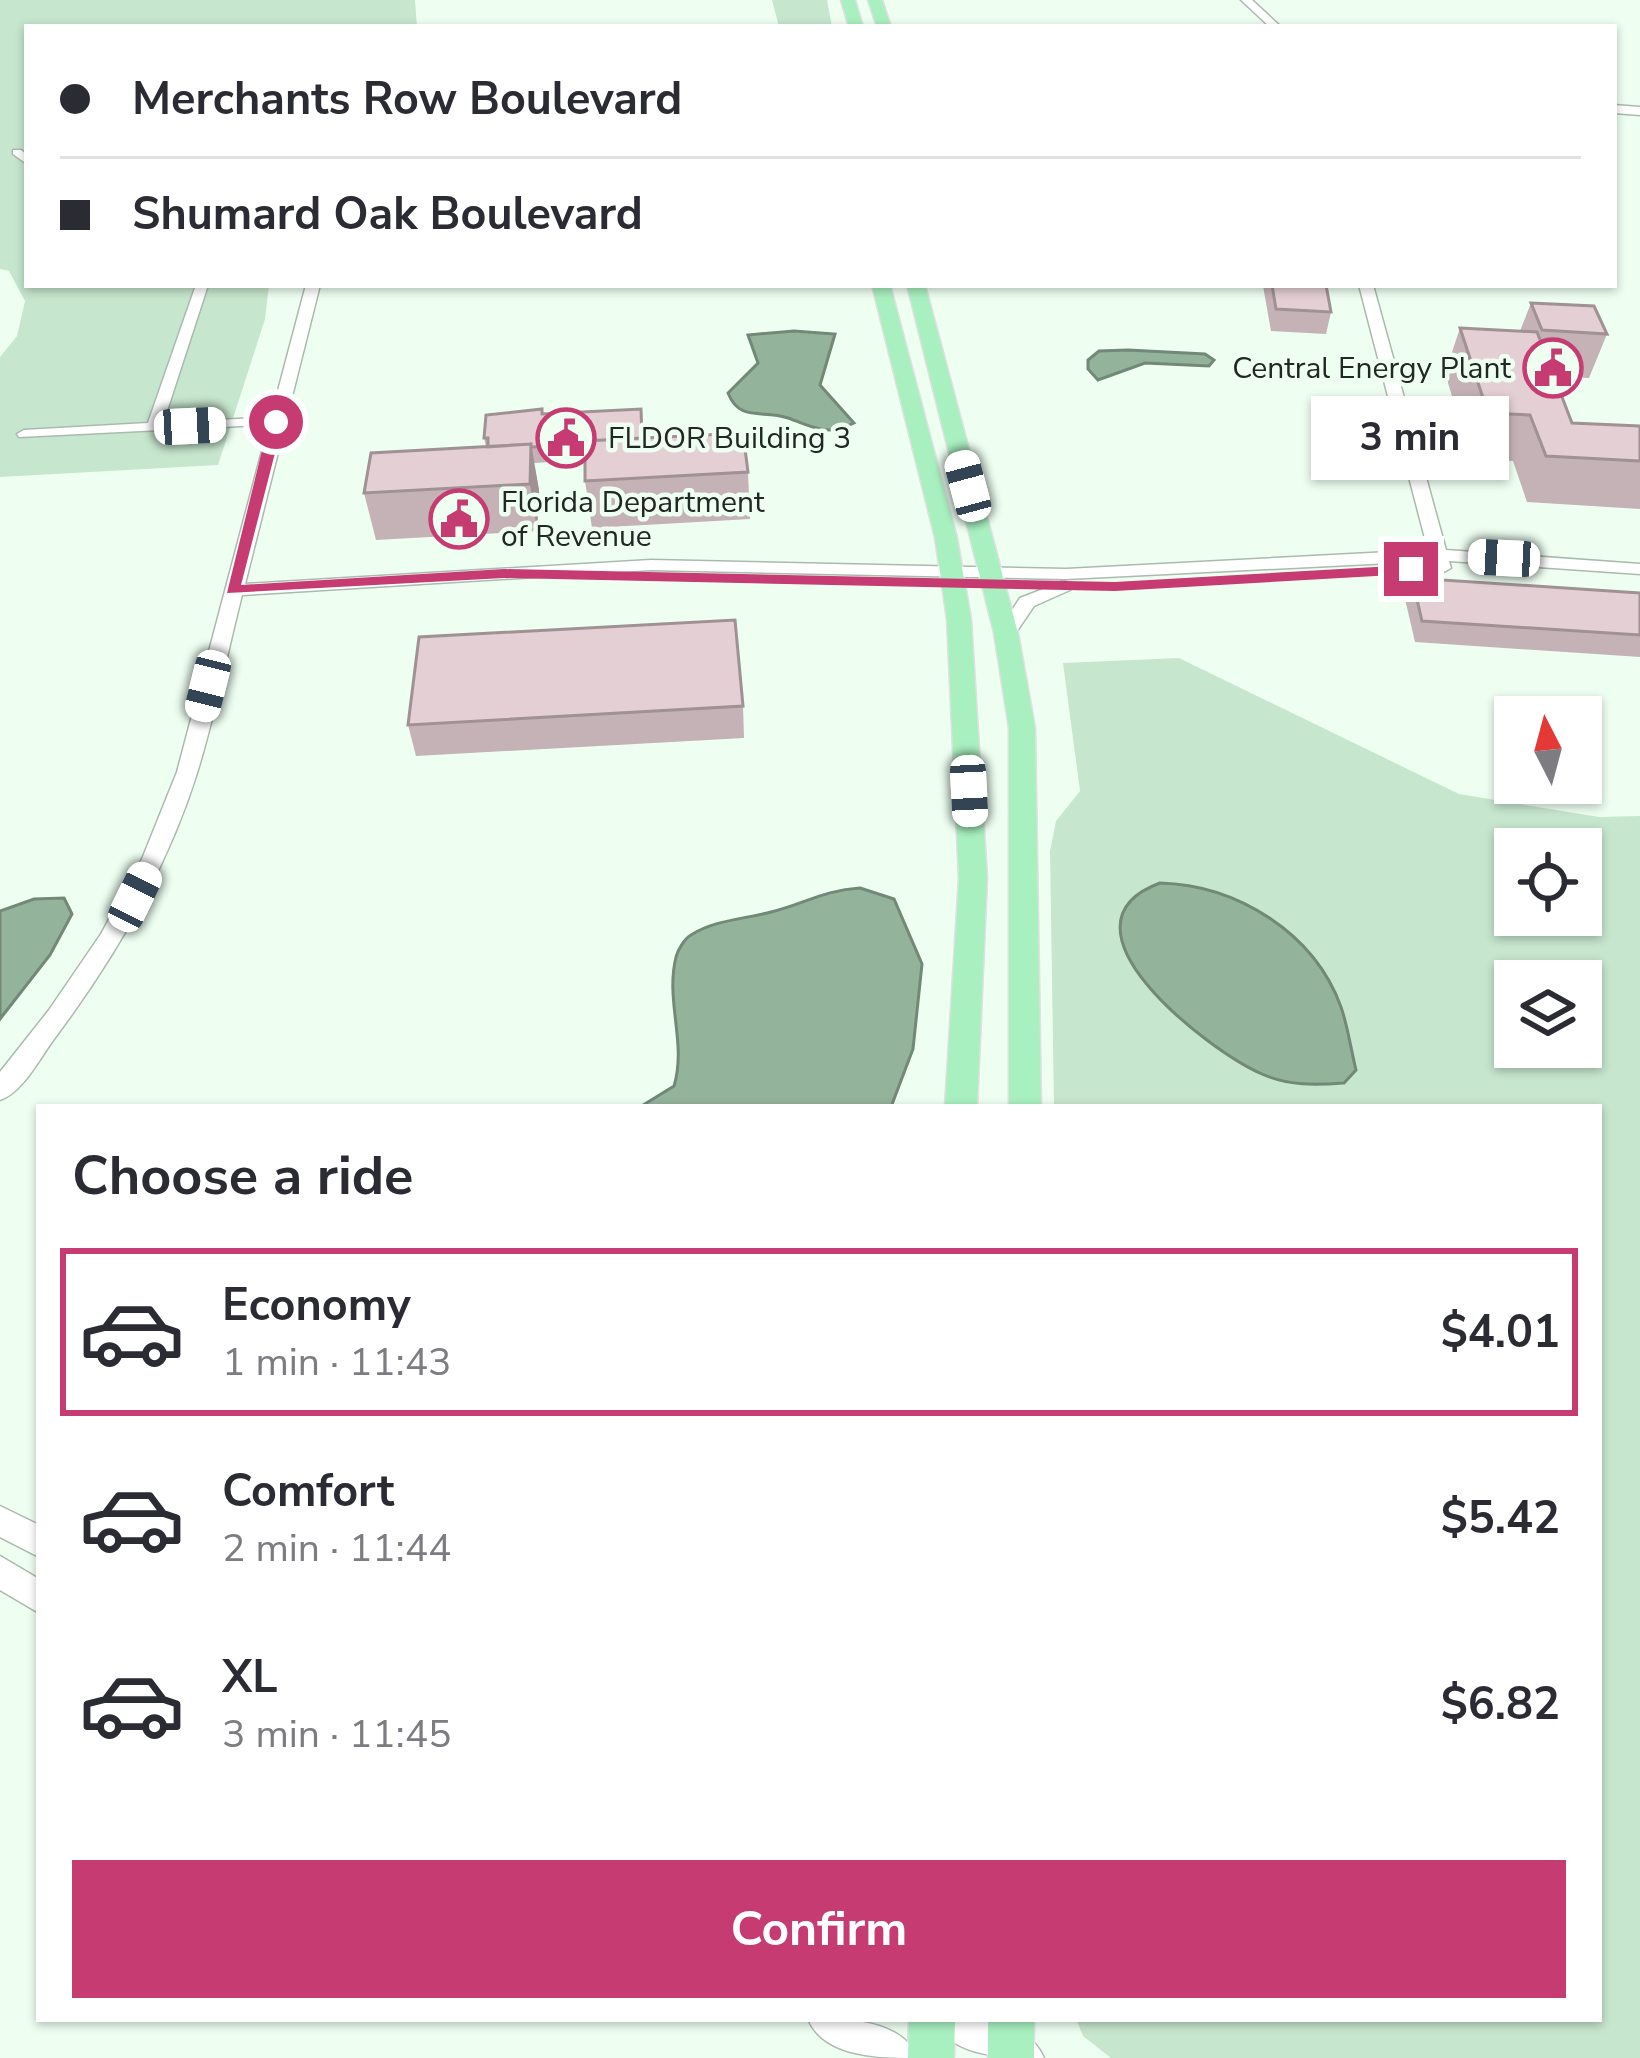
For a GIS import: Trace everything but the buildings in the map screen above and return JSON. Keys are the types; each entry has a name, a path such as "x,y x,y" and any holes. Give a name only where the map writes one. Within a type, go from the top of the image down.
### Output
{"main road":[{"path":"882,288 954,577 973,878 961,1104"},
{"path":"917,288 1006,633 1022,728 1025,1104"},
{"path":"931,2058 932,2022"}],"street":[{"path":"1246,0 1273,24"},
{"path":"154,428 201,288"},
{"path":"0,1090 50,1031 135,897 166,836 313,288"},
{"path":"1367,288 1439,563"},
{"path":"25,434 276,422"},
{"path":"980,532 1009,557 1065,580"},
{"path":"232,590 504,574 1065,580 1439,563 1640,569"},
{"path":"1439,563 1640,583"},
{"path":"1006,633 1027,602 1065,580"},
{"path":"0,1521 36,1540"},
{"path":"0,1572 36,1595"},
{"path":"832,2022 899,2058"},
{"path":"959,2022 1014,2046"}],"shaded area":[{"path":"0,0 415,0 417,24 24,24 24,288 269,288 265,319 218,465 0,477 0,357 17,336 25,301 9,271 0,269"},
{"path":"772,0 827,0 831,24 778,24"},
{"path":"835,334 820,385 854,423 821,429 746,412 733,402 728,393 758,363 748,335"},
{"path":"1099,351 1205,354 1214,360 1209,366 1145,363 1098,380 1088,369 1088,360"},
{"path":"1179,658 1459,794 1494,800 1494,804 1599,817 1640,816 1640,2058 1111,2058 1083,2036 1077,2022 1602,2022 1602,1104 1054,1104 1050,851 1056,821 1080,791 1063,663"},
{"path":"1160,883 1244,903 1292,935 1312,956 1329,980 1346,1022 1356,1070 1344,1083 1292,1083 1262,1074 1207,1040 1148,985 1128,956 1120,927 1129,902"},
{"path":"860,888 894,899 922,964 913,1049 892,1104 645,1104 674,1086 678,1054 673,973 686,939 720,923"},
{"path":"64,898 72,914 50,955 0,1019 0,911 34,899"}],"place":[{"name":"Central Energy Plant","path":"1553,368"},
{"name":"FLDOR Building 3","path":"566,438"},
{"name":"Florida Department of Revenue","path":"459,519"}],"route":[{"path":"276,422 232,590 504,574 1115,586 1411,569"}]}
